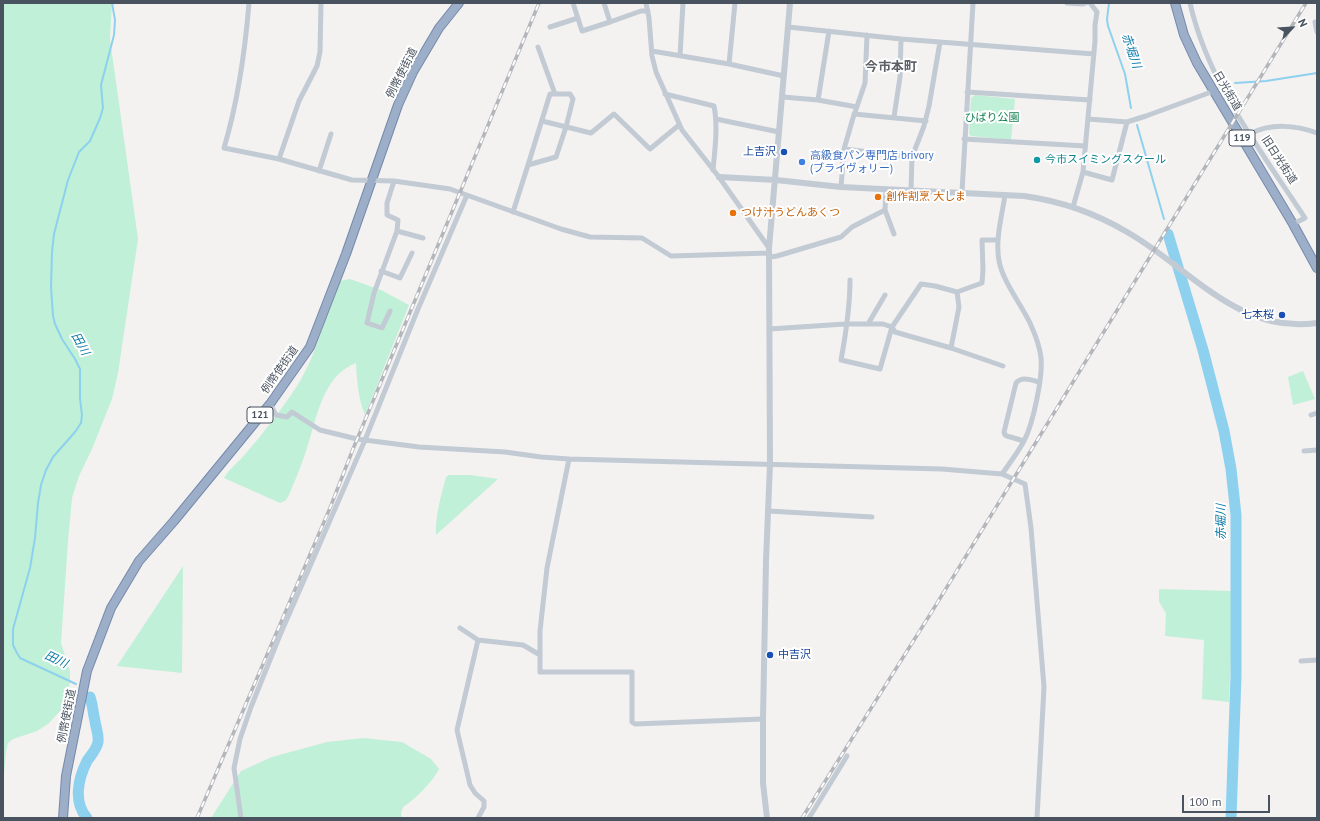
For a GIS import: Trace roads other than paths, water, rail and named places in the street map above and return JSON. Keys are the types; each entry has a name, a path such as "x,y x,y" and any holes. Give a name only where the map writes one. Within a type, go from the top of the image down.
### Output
{"highway":[{"name":"例幣使街道","path":"63,818 66,776 87,671 111,608 139,561 174,521 270,404 310,346 346,254 398,105 413,72 439,28 459,3"},
{"name":"日光街道","path":"1175,3 1180,24 1190,48 1293,224 1317,268"}],"street":[{"path":"249,3 246,43 232,120 224,148 279,159 352,180 394,181 450,189 561,229 590,237 642,238 670,256 769,253 777,256 841,237 852,226 884,210"},
{"path":"279,159 299,100 317,66 320,52 321,3"},
{"path":"573,3 582,31 641,11 648,11"},
{"path":"604,3 610,22"},
{"path":"646,3 656,72 679,125 719,177 769,253"},
{"path":"680,56 683,3"},
{"path":"729,64 735,3"},
{"path":"767,818 763,783 763,719 766,561 770,464 769,253 790,3"},
{"path":"962,192 973,3"},
{"path":"1067,3 1086,3"},
{"path":"1072,207 1083,172 1090,100 1097,12 1090,3"},
{"name":"旧日光街道","path":"1190,3 1205,50 1222,88 1305,218 1293,224"},
{"path":"550,27 578,18"},
{"path":"1315,22 1317,32"},
{"path":"788,27 901,39 1094,54"},
{"path":"818,100 829,31"},
{"path":"841,187 844,149 854,114 865,84 867,35"},
{"path":"894,118 900,77 901,39"},
{"path":"911,190 912,157 926,121 934,83 940,42"},
{"path":"538,47 555,94"},
{"path":"652,51 729,64 784,76"},
{"path":"1088,119 1127,122 1214,91"},
{"path":"968,92 1090,100"},
{"path":"513,212 550,94 570,94 574,99 556,156 528,165"},
{"path":"665,94 714,106 716,119 713,170"},
{"path":"783,97 818,100 857,107"},
{"path":"542,122 591,133 614,114 650,149 679,125"},
{"path":"854,114 926,121"},
{"path":"716,119 779,132"},
{"path":"1083,172 1112,180 1127,122"},
{"path":"1250,134 1265,127 1306,129 1317,133"},
{"path":"319,171 331,134"},
{"path":"964,139 1085,146"},
{"path":"844,149 912,157"},
{"path":"719,177 776,180 841,187 962,192 1036,198 1072,207 1098,217 1127,232 1236,308 1253,316 1283,323 1317,323"},
{"path":"390,311 382,328 367,323 381,271 397,231 398,220 387,215 387,203 394,181"},
{"path":"886,189 884,210 894,234"},
{"path":"241,818 234,768 240,739 251,707 280,635 365,440 418,309 467,195"},
{"path":"1002,474 1024,441 1031,424 1039,382 1041,358 1037,340 1030,323 1008,282 1001,265 998,240 1005,195"},
{"path":"397,231 423,238"},
{"path":"850,280 850,299 848,303 847,325 841,360 880,369 892,327 921,284 936,286 957,292 982,284 982,240 998,240"},
{"path":"381,271 400,278 412,253"},
{"path":"951,348 959,307 957,292"},
{"path":"868,324 885,295"},
{"path":"770,329 883,324 892,327 895,332 951,348 1003,366"},
{"path":"1024,441 1007,436 1004,432 1016,383 1018,380 1022,379 1039,382"},
{"path":"270,404 276,415 286,417 292,412 320,430 365,440 419,446 505,452 569,459 942,469 1002,474 1025,484 1031,528 1044,687 1037,818"},
{"path":"1311,415 1317,413"},
{"path":"1304,451 1317,450"},
{"path":"569,459 546,568 540,631 540,672 632,672 632,722 635,724 763,719"},
{"path":"769,511 872,517"},
{"path":"460,628 478,640 523,646 540,655"},
{"path":"478,640 458,730 470,785 475,793 484,801 484,807 478,818"},
{"path":"1301,661 1317,660"},
{"path":"809,818 847,756"}],"waterway":[{"name":"田川","path":"76,684 20,658 13,645 13,629 30,568 41,485 46,470 53,457 81,423 80,369 62,339 53,316 51,287 52,252 54,234 68,180 79,152 90,141 103,108 101,85 114,35 115,20 112,3"},
{"name":"赤堀川","path":"1109,3 1107,19 1108,26 1125,74 1131,108"},
{"path":"1235,83 1266,81 1317,73"},
{"name":"赤堀川","path":"1137,125 1164,219"},
{"name":"赤堀川","path":"1168,234 1203,350 1224,431 1231,469 1236,515 1236,676 1231,818"},
{"name":"田川","path":"87,818 80,805 78,790 81,775 98,742 98,734 90,697"}],"railway":[{"path":"197,818 330,508 353,449 539,3"},
{"path":"802,818 931,613 1306,3"}],"place":[{"name":"上吉沢","path":"784,152"},
{"name":"今市スイミングスクール","path":"1037,160"},
{"name":"高級食パン専門店 brivory (ブライヴォリー)","path":"802,162"},
{"name":"創作割烹 大しま","path":"878,197"},
{"name":"つけ汁うどんあくつ","path":"733,213"},
{"name":"七本桜","path":"1282,315"},
{"name":"中吉沢","path":"770,655"}],"district":[{"name":"今市本町","path":"891,67"}],"park label":[{"name":"ひばり公園","path":"992,118"}]}
